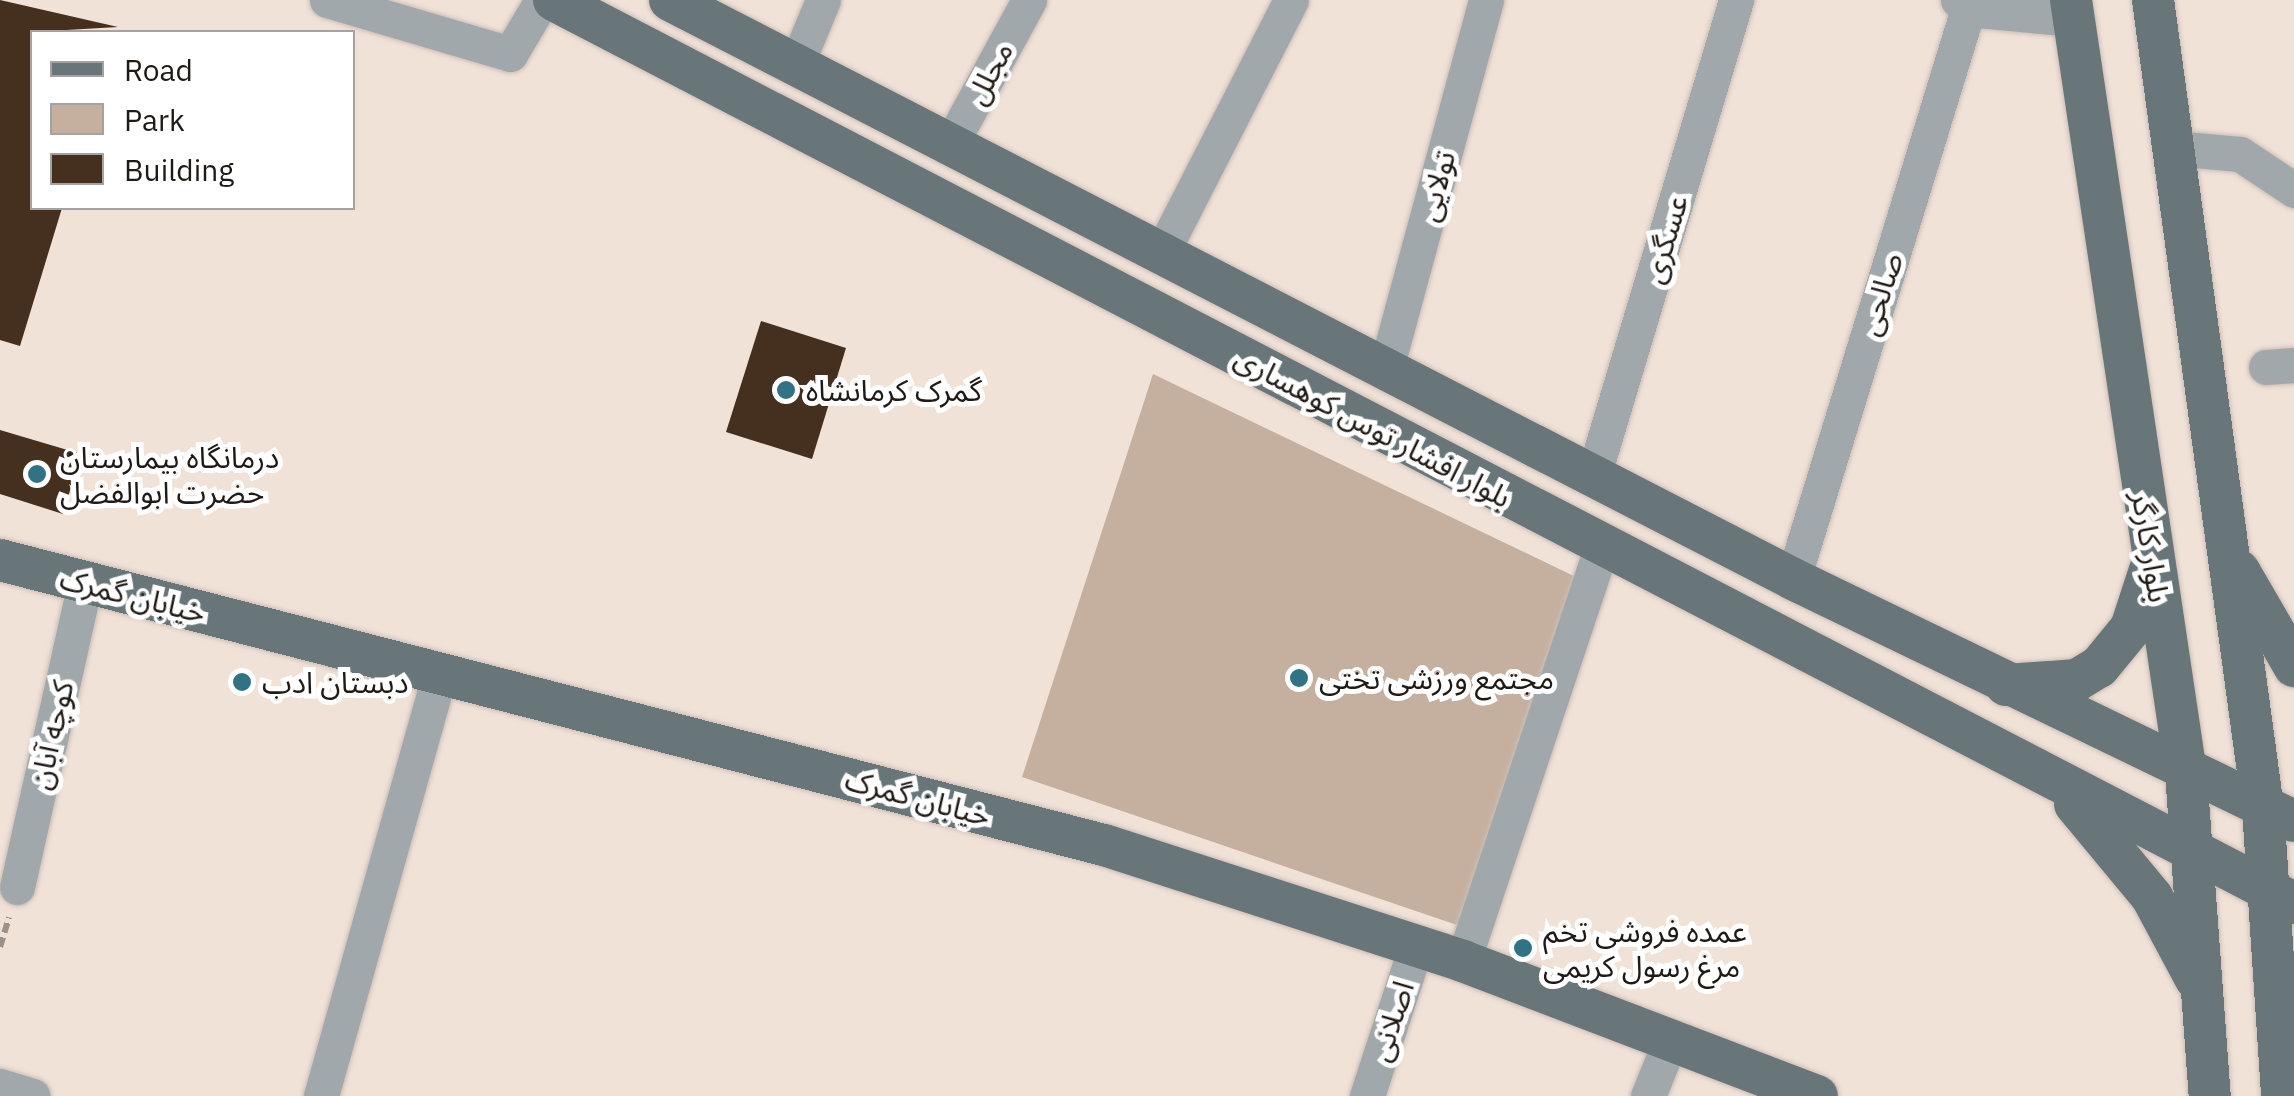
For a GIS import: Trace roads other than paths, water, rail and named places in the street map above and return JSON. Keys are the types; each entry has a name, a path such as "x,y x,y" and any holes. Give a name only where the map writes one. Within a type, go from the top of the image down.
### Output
{"main road":[{"name":"بلوار افشار توس کوهساری","path":"554,0 2282,896"},
{"name":"بلوار افشار توس کوهساری","path":"670,0 1793,579 2004,685 2278,814"},
{"path":"2152,0 2230,554 2278,814 2282,1096"},
{"name":"بلوار کارگر","path":"2072,10 2186,773 2209,1008 2210,1096"},
{"path":"2230,554 2294,666"},
{"name":"خیابان گمرک","path":"0,560 1104,845 1463,961 1804,1093"},
{"path":"2004,685 2077,680 2100,667 2131,628 2152,560"},
{"path":"2050,779 2152,896 2209,1008"}],"street":[{"path":"327,0 510,54 542,0"},
{"path":"796,65 823,0"},
{"name":"مجلل","path":"950,145 1028,0"},
{"path":"1162,254 1291,0"},
{"name":"تولایی","path":"1386,372 1486,0"},
{"name":"عسگری","path":"1593,477 1736,0"},
{"path":"1963,4 2072,10"},
{"name":"صالحی","path":"1793,579 1963,4"},
{"path":"2173,148 2240,154 2294,190"},
{"path":"1463,961 1602,546"},
{"name":"کوچه آبان","path":"17,887 85,584"},
{"path":"320,1096 440,672"},
{"name":"اصلانی","path":"1367,1096 1416,946"},
{"path":"1648,1096 1670,1039"},
{"path":"0,1086 32,1096"}],"place":[{"name":"گمرک کرمانشاه","path":"786,390"},
{"name":"درمانگاه بیمارستان حضرت ابوالفضل","path":"37,474"},
{"name":"مجتمع ورزشی تختی","path":"1299,678"},
{"name":"دبستان ادب","path":"242,682"},
{"name":"عمده فروشی تخم مرغ رسول کریمی","path":"1523,948"}]}
